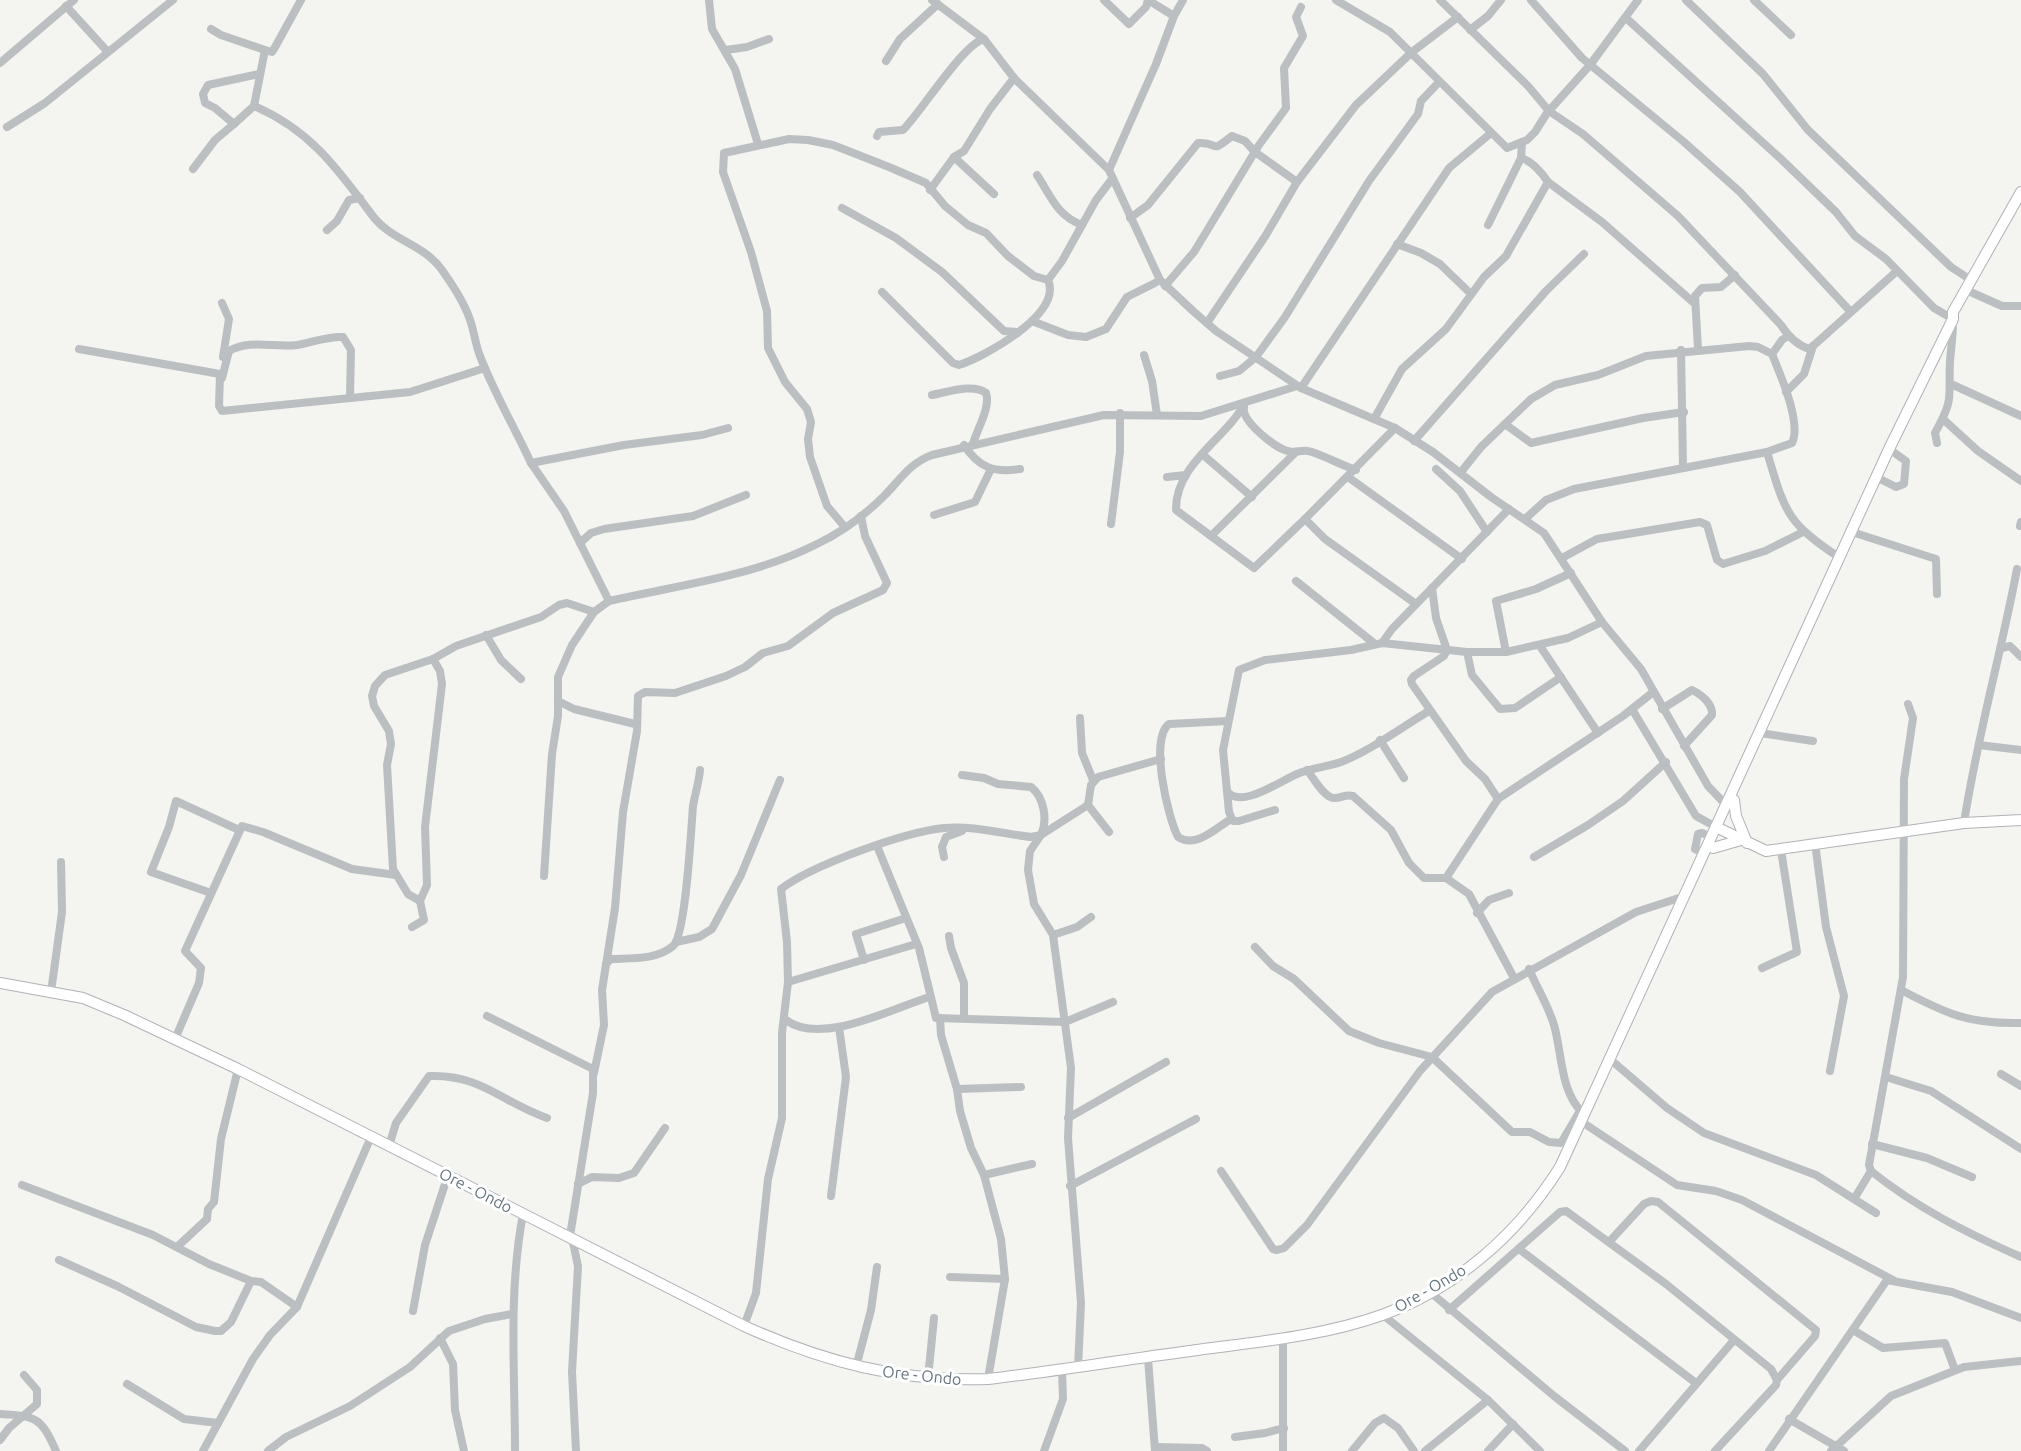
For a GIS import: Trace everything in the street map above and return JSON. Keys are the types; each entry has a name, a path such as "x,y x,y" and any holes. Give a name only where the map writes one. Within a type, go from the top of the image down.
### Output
{"main road":[{"name":"Ore - Ondo","path":"0,983 51,992 100,1005 238,1069 744,1326 796,1348 856,1367 928,1378 987,1379 1283,1339 1383,1315 1430,1292 1488,1253 1530,1211 1560,1167 1730,803 1889,449 1953,316 2021,192"},
{"path":"1730,803 1744,842"},
{"path":"1713,839 1744,842 1766,850 1781,850 1815,843 1964,823 2021,820"},
{"path":"1713,839 1744,842"}],"street":[{"path":"0,63 74,0"},
{"path":"7,127 45,103 173,0"},
{"path":"211,29 272,52 301,0"},
{"path":"709,0 712,29 735,69 758,144"},
{"path":"1104,0 1129,24 1146,7 1148,0 1174,16"},
{"path":"1109,170 1156,64 1174,16 1183,0"},
{"path":"1336,0 1390,32 1508,148 1536,132 1549,111 1590,65 1597,52 1626,18 1634,1"},
{"path":"1440,0 1519,77 1549,111 1583,134 1663,202 1735,275 1788,336 1807,349 1898,271"},
{"path":"1470,30 1488,16 1501,0"},
{"path":"1531,0 1548,17 1567,44 1740,192 1850,311"},
{"path":"1687,0 1763,74 1808,130 1969,285 2002,306 2021,306"},
{"path":"1754,0 1791,35"},
{"path":"886,61 900,39 935,2 984,39 1014,78 1109,170 1130,218 1165,286 1207,323 1299,387 1395,428 1461,472 1544,533 1602,622 1641,669 1652,693 1714,794 1730,803"},
{"path":"66,6 107,51"},
{"path":"1165,286 1194,252 1255,152 1286,108 1284,68 1303,36 1296,17 1301,7"},
{"path":"1207,323 1266,235 1297,182 1356,105 1412,52 1458,17"},
{"path":"1626,18 1789,167 1836,212 1855,236 1874,249 1934,308 1953,316 1951,399 1944,420 1935,433 1937,443"},
{"path":"726,50 747,47 769,39"},
{"path":"877,136 879,132 903,130 923,110 961,57 984,39"},
{"path":"193,169 214,140 254,106 265,50"},
{"path":"234,124 215,108 205,103 203,93 208,85 259,74"},
{"path":"930,190 954,157 964,151 990,109 1014,78"},
{"path":"1220,376 1239,371 1256,357 1285,317 1369,181 1418,114 1421,101 1439,82"},
{"path":"254,106 282,118 294,128 330,160 384,229 406,244 425,250 441,268 469,316 485,368 531,463 564,511 609,601"},
{"path":"544,876 558,677 572,645 594,612 609,601 719,579 757,568 818,544 861,516 920,459 964,446 1120,413 1201,416 1299,387 1449,168 1491,133"},
{"path":"1130,218 1148,205 1198,143 1204,143 1213,148 1220,147 1235,135 1297,182"},
{"path":"844,526 827,506 812,466 808,447 811,422 807,409 785,382 768,348 767,311 751,252 723,172 724,153 789,139 832,145 926,183 930,190 957,216 986,234 1022,267 1042,280 1048,280"},
{"path":"1488,225 1521,158 1522,142"},
{"path":"954,157 994,194"},
{"path":"1521,158 1528,160 1548,182 1602,222 1694,303"},
{"path":"1037,175 1062,214 1068,220 1082,225"},
{"path":"1048,280 1096,200 1113,179"},
{"path":"1374,419 1402,369 1446,329 1471,294 1506,256 1548,182"},
{"path":"327,230 332,229 349,200 360,198"},
{"path":"842,208 911,249 942,272 1004,331 1017,332"},
{"path":"1397,244 1422,253 1440,264 1471,294"},
{"path":"1414,441 1546,291 1584,254"},
{"path":"1698,349 1694,303 1698,290 1721,287 1735,275"},
{"path":"882,292 953,363 959,365 998,348 1032,321 1048,295 1050,285 1048,280"},
{"path":"1032,321 1068,335 1086,337 1106,329 1127,297 1155,283"},
{"path":"222,303 229,319 221,376 219,406 222,411 410,392 485,368"},
{"path":"221,376 229,351 238,346 285,343 295,345 332,336 343,337 351,350 350,398"},
{"path":"1772,354 1782,340 1788,336"},
{"path":"1461,472 1504,424 1538,393 1555,385 1598,375 1646,356 1680,350 1749,346 1758,347 1772,354 1786,393 1794,439 1792,443 1767,452 1574,489 1546,500 1525,519"},
{"path":"1786,393 1804,374 1813,346"},
{"path":"79,349 221,376"},
{"path":"1680,350 1684,412 1683,468"},
{"path":"1144,355 1152,381 1157,415"},
{"path":"1951,384 2021,416"},
{"path":"932,395 967,389 979,389 986,393 988,403 976,430 973,444"},
{"path":"1245,403 1243,415 1248,423 1283,449 1312,452 1356,470"},
{"path":"1245,403 1234,422 1202,454 1186,475 1176,510 1251,566 1258,568 1395,428"},
{"path":"1504,424 1531,443 1643,418 1684,412"},
{"path":"1111,524 1119,452 1120,413"},
{"path":"1944,420 1978,451 2021,481"},
{"path":"531,463 624,445 702,435 728,428"},
{"path":"964,446 972,458 990,471 1020,469"},
{"path":"1876,477 1896,487 1904,484 1906,461 1889,449"},
{"path":"1211,536 1296,452"},
{"path":"1767,452 1784,506 1803,532 1840,558"},
{"path":"1202,454 1251,497"},
{"path":"1436,469 1460,491 1487,532"},
{"path":"934,515 975,502 990,471"},
{"path":"1167,477 1186,475"},
{"path":"1348,477 1462,559"},
{"path":"580,543 591,533 604,529 693,516 746,495"},
{"path":"1378,644 1509,509"},
{"path":"576,1451 572,1372 578,1266 571,1237 594,1072 604,1025 601,1003 615,908 623,812 641,693 675,693 726,676 745,667 763,653 788,646 834,613 883,591 887,582 865,536 861,516"},
{"path":"1305,519 1326,539 1416,604"},
{"path":"1562,558 1605,537 1622,537 1700,522 1707,525 1717,560 1723,564 1765,550 1803,532"},
{"path":"1852,531 1936,559 1937,594"},
{"path":"1964,823 1974,756 1979,745 2002,648 2017,569"},
{"path":"1506,652 1496,601 1544,586 1571,573"},
{"path":"1296,581 1378,644"},
{"path":"1432,588 1436,618 1447,650 1444,656 1411,680 1466,761 1485,779 1498,799"},
{"path":"420,901 408,894 396,874 387,765 390,737 374,706 372,696 381,677 433,659 456,646 541,617 567,603 594,612"},
{"path":"1231,819 1223,750 1235,678 1239,670 1265,660 1351,650 1378,644 1467,652 1506,652 1568,638 1602,622"},
{"path":"486,635 501,660 521,679"},
{"path":"1540,646 1598,733"},
{"path":"2002,648 2010,646 2021,657"},
{"path":"1467,652 1472,675 1500,709 1515,708 1561,677"},
{"path":"412,927 424,920 420,901 427,885 425,827 442,684 440,671 433,659"},
{"path":"1662,709 1692,690 1703,697 1712,709 1712,715 1684,746"},
{"path":"1446,878 1498,799 1598,733 1652,693"},
{"path":"558,700 574,709 635,724"},
{"path":"1854,1199 1871,1171 1869,1160 1901,990 1906,831 1904,779 1913,718 1908,704"},
{"path":"1632,709 1666,762 1696,816 1713,839"},
{"path":"1226,790 1231,797 1237,799 1307,770 1343,761 1430,711"},
{"path":"744,1326 756,1293 768,1179 782,1118 782,1033 786,1020 788,942 781,889 831,863 895,837 946,828 1020,836 1041,835 1088,805 1093,780 1082,753 1080,718"},
{"path":"1228,721 1169,724 1163,733 1161,759 1164,797 1178,837 1190,841 1200,839 1231,819 1239,821 1275,810"},
{"path":"1760,733 1813,741"},
{"path":"1380,740 1404,778"},
{"path":"1979,745 2021,750"},
{"path":"1093,780 1113,770 1161,759"},
{"path":"1534,857 1614,807 1666,762"},
{"path":"676,942 682,920 694,803 700,770"},
{"path":"1307,770 1329,797 1336,798 1347,794 1353,796 1387,826 1396,837 1409,863 1424,878 1446,878 1469,894 1477,913 1514,978"},
{"path":"962,775 984,778 998,784 1031,787 1041,800 1044,814 1041,835 1030,851 1028,870 1030,891 1053,935 1071,1068 1068,1118 1070,1186 1081,1303 1078,1368"},
{"path":"606,964 611,959 645,958 662,952 676,942 699,937 712,929 741,875 780,780"},
{"path":"211,893 151,872 169,827 176,801 239,830"},
{"path":"1088,805 1102,819 1109,832"},
{"path":"175,1039 199,983 201,969 184,951 224,870 239,830 247,826 363,873 396,874"},
{"path":"944,857 942,847 946,837 967,829"},
{"path":"1020,836 1030,851"},
{"path":"1815,843 1826,927 1844,996 1830,1071"},
{"path":"877,846 916,944 934,1012 940,1018 941,1035 971,1148 984,1175 1001,1239 1005,1279 987,1379"},
{"path":"1762,968 1797,952 1781,850"},
{"path":"51,992 62,912 61,862"},
{"path":"1477,913 1489,900 1509,893"},
{"path":"1221,1170 1267,1241 1273,1249 1280,1250 1307,1225 1432,1057 1492,992 1529,969 1636,912 1687,893"},
{"path":"1053,935 1077,927 1091,917"},
{"path":"864,960 856,934 906,918"},
{"path":"950,936 951,948 964,983 964,1017"},
{"path":"788,982 916,944"},
{"path":"1255,947 1273,966 1299,983 1349,1031 1432,1057 1512,1132 1530,1132 1556,1145 1561,1143 1582,1116"},
{"path":"1529,969 1554,1026 1561,1066 1574,1104 1582,1116 1677,1185 1716,1191 1742,1200 1893,1280 1952,1292 2021,1318"},
{"path":"1901,990 1936,1008 1969,1021 2021,1023"},
{"path":"786,1020 791,1024 815,1030 839,1027 929,997"},
{"path":"940,1018 964,1017 1030,1023 1065,1022 1113,1002"},
{"path":"487,1016 548,1049 590,1067 594,1072"},
{"path":"831,1196 846,1077 839,1027"},
{"path":"1611,1060 1660,1103 1704,1133 1816,1175 1876,1213"},
{"path":"1068,1118 1166,1062"},
{"path":"177,1247 207,1219 208,1209 214,1202 220,1148 238,1069"},
{"path":"2001,1074 2021,1086"},
{"path":"388,1146 396,1123 429,1076 449,1075 473,1080 530,1112 547,1118"},
{"path":"1886,1077 1931,1091 2021,1149"},
{"path":"957,1089 1021,1087"},
{"path":"1070,1186 1196,1119"},
{"path":"578,1184 592,1177 619,1178 634,1173 664,1128"},
{"path":"203,1451 252,1359 270,1335 297,1307 371,1137"},
{"path":"1872,1144 1927,1158 1972,1177"},
{"path":"984,1175 1032,1164"},
{"path":"1871,1171 1917,1205 1950,1225 2021,1257"},
{"path":"413,1311 425,1245 448,1175"},
{"path":"22,1185 153,1235 251,1281 261,1282 297,1307"},
{"path":"1610,1241 1644,1204 1651,1201 1658,1202 1812,1323 1816,1330 1815,1336 1777,1380 1776,1385 1762,1402 1715,1451"},
{"path":"1449,1310 1560,1212 1566,1211 1610,1241 1771,1369 1777,1380"},
{"path":"515,1451 512,1314 514,1266 524,1214"},
{"path":"1520,1249 1696,1383"},
{"path":"59,1260 117,1286 196,1327 215,1331 221,1331 231,1322 251,1281"},
{"path":"856,1367 871,1310 877,1267"},
{"path":"950,1276 1005,1279"},
{"path":"1769,1451 1886,1282 1893,1280"},
{"path":"1430,1292 1449,1310 1625,1451"},
{"path":"268,1451 286,1437 350,1406 403,1372 440,1338 465,1324 512,1314"},
{"path":"1383,1315 1488,1400 1540,1451"},
{"path":"928,1378 934,1318"},
{"path":"1853,1330 1883,1348 1945,1343 1955,1370"},
{"path":"440,1338 453,1364 455,1410 464,1451"},
{"path":"1283,1339 1283,1451"},
{"path":"1639,1451 1734,1340"},
{"path":"1148,1358 1156,1449 1202,1448 1207,1451"},
{"path":"1833,1448 1890,1396 1955,1370 2020,1361"},
{"path":"1044,1451 1063,1399 1062,1370"},
{"path":"0,1440 23,1415 34,1409 38,1398 37,1390 24,1375"},
{"path":"127,1384 184,1419 218,1423"},
{"path":"1425,1451 1488,1400"},
{"path":"0,1414 23,1415 42,1423 56,1451"},
{"path":"1352,1451 1375,1424 1384,1418 1398,1428 1414,1451"},
{"path":"1789,1419 1833,1448 1844,1451"},
{"path":"1488,1451 1513,1424"},
{"path":"1235,1437 1265,1434 1284,1428"}]}
